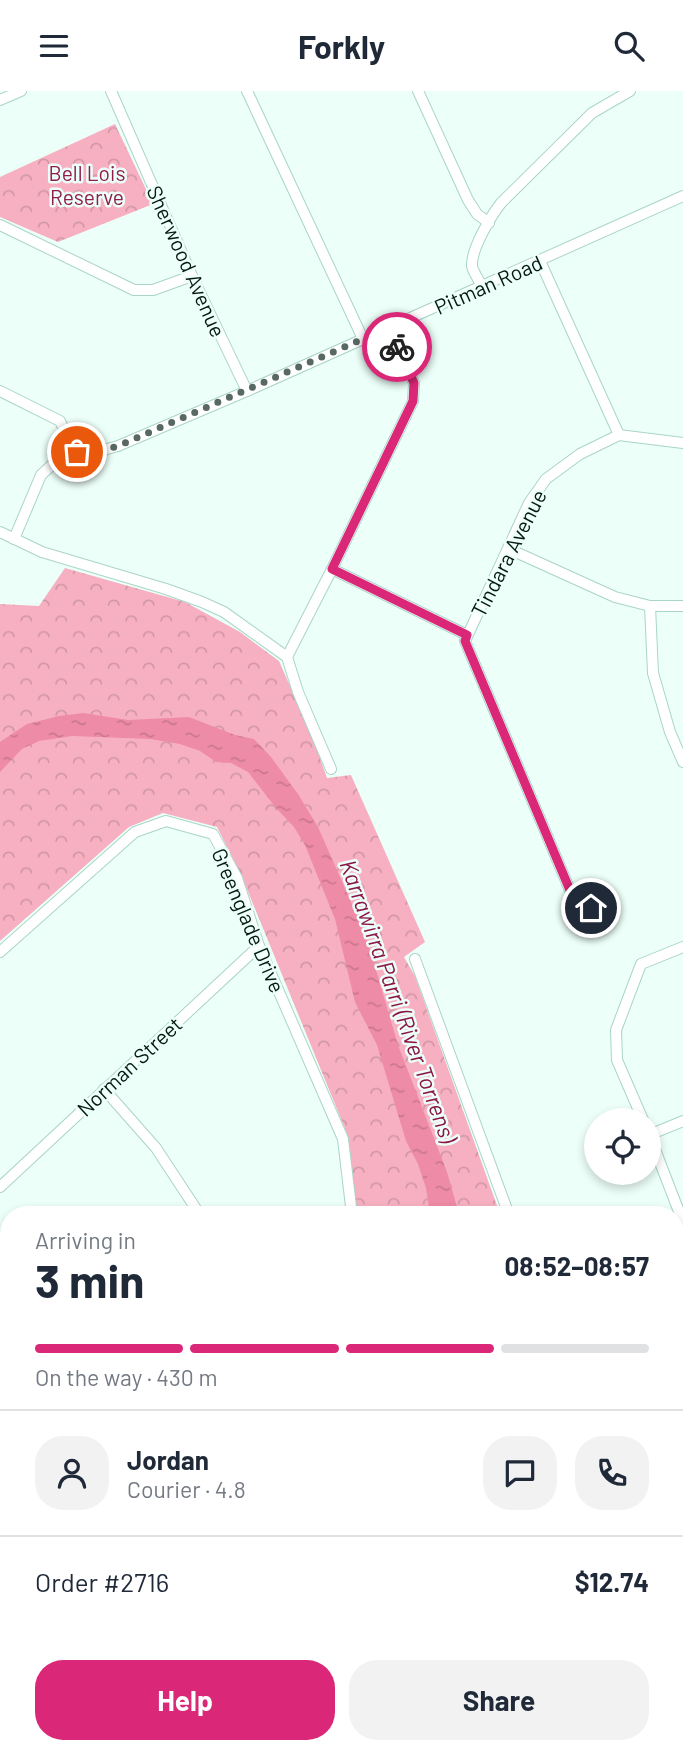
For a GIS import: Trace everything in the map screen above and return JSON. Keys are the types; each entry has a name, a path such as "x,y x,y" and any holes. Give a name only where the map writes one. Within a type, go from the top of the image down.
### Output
{"street":[{"path":"0,100 20,91"},
{"name":"Sherwood Avenue","path":"111,91 192,276 247,391"},
{"path":"247,91 363,339"},
{"path":"418,91 468,201 489,223"},
{"path":"482,286 472,267 477,245 501,203 613,95 630,91"},
{"name":"Pitman Road","path":"77,452 89,454 118,446 683,196"},
{"path":"0,225 134,290 153,290 192,276"},
{"path":"540,261 620,435 683,443"},
{"path":"287,657 413,401 414,383 388,328"},
{"path":"0,391 60,421 69,442 77,452 53,464 41,475 15,538"},
{"name":"Tindara Avenue","path":"610,922 572,895 465,641 529,503 546,479 580,454 620,435"},
{"path":"0,531 42,552 202,602 224,612 287,657 298,692 331,769"},
{"path":"509,549 615,597 650,606 683,606"},
{"path":"332,569 467,635"},
{"path":"650,606 653,673 670,732 683,762"},
{"name":"Greenglade Drive","path":"0,952 135,832 166,821 213,834 237,879 259,946 343,1139 351,1206"},
{"name":"Norman Street","path":"1,1185 259,946"},
{"path":"638,1108 617,1060 616,1030 641,964 683,947"},
{"path":"415,959 506,1206"},
{"path":"104,1089 156,1148 194,1206"},
{"path":"661,1130 683,1121"},
{"path":"661,1166 677,1206"}],"green space":[{"name":"Bell Lois Reserve","path":"115,124 153,204 58,242 0,217 0,177"},
{"path":"65,568 185,602 240,632 279,661 313,738 327,778 351,775 425,942 404,957 415,976 497,1206 356,1206 348,1136 242,877 217,827 163,813 129,827 0,941 0,604 39,606"}],"water":[{"path":"83,713 128,720 189,717 235,735 254,739 271,757 318,827 366,936 398,1045 447,1172 457,1206 429,1206 426,1188 406,1141 377,1045 355,1002 335,919 305,845 294,827 248,772 231,763 216,762 200,751 180,744 150,739 72,736 39,741 22,749 0,772 0,742 27,724"}],"way so far":[{"path":"77,452 89,454 118,446 388,328 397,347"}],"route":[{"path":"397,347 414,383 413,401 332,569 467,635 465,641 572,895 591,908"}],"water label":[{"name":"Karrawirra Parri (River Torrens)","path":"399,1001"}]}
